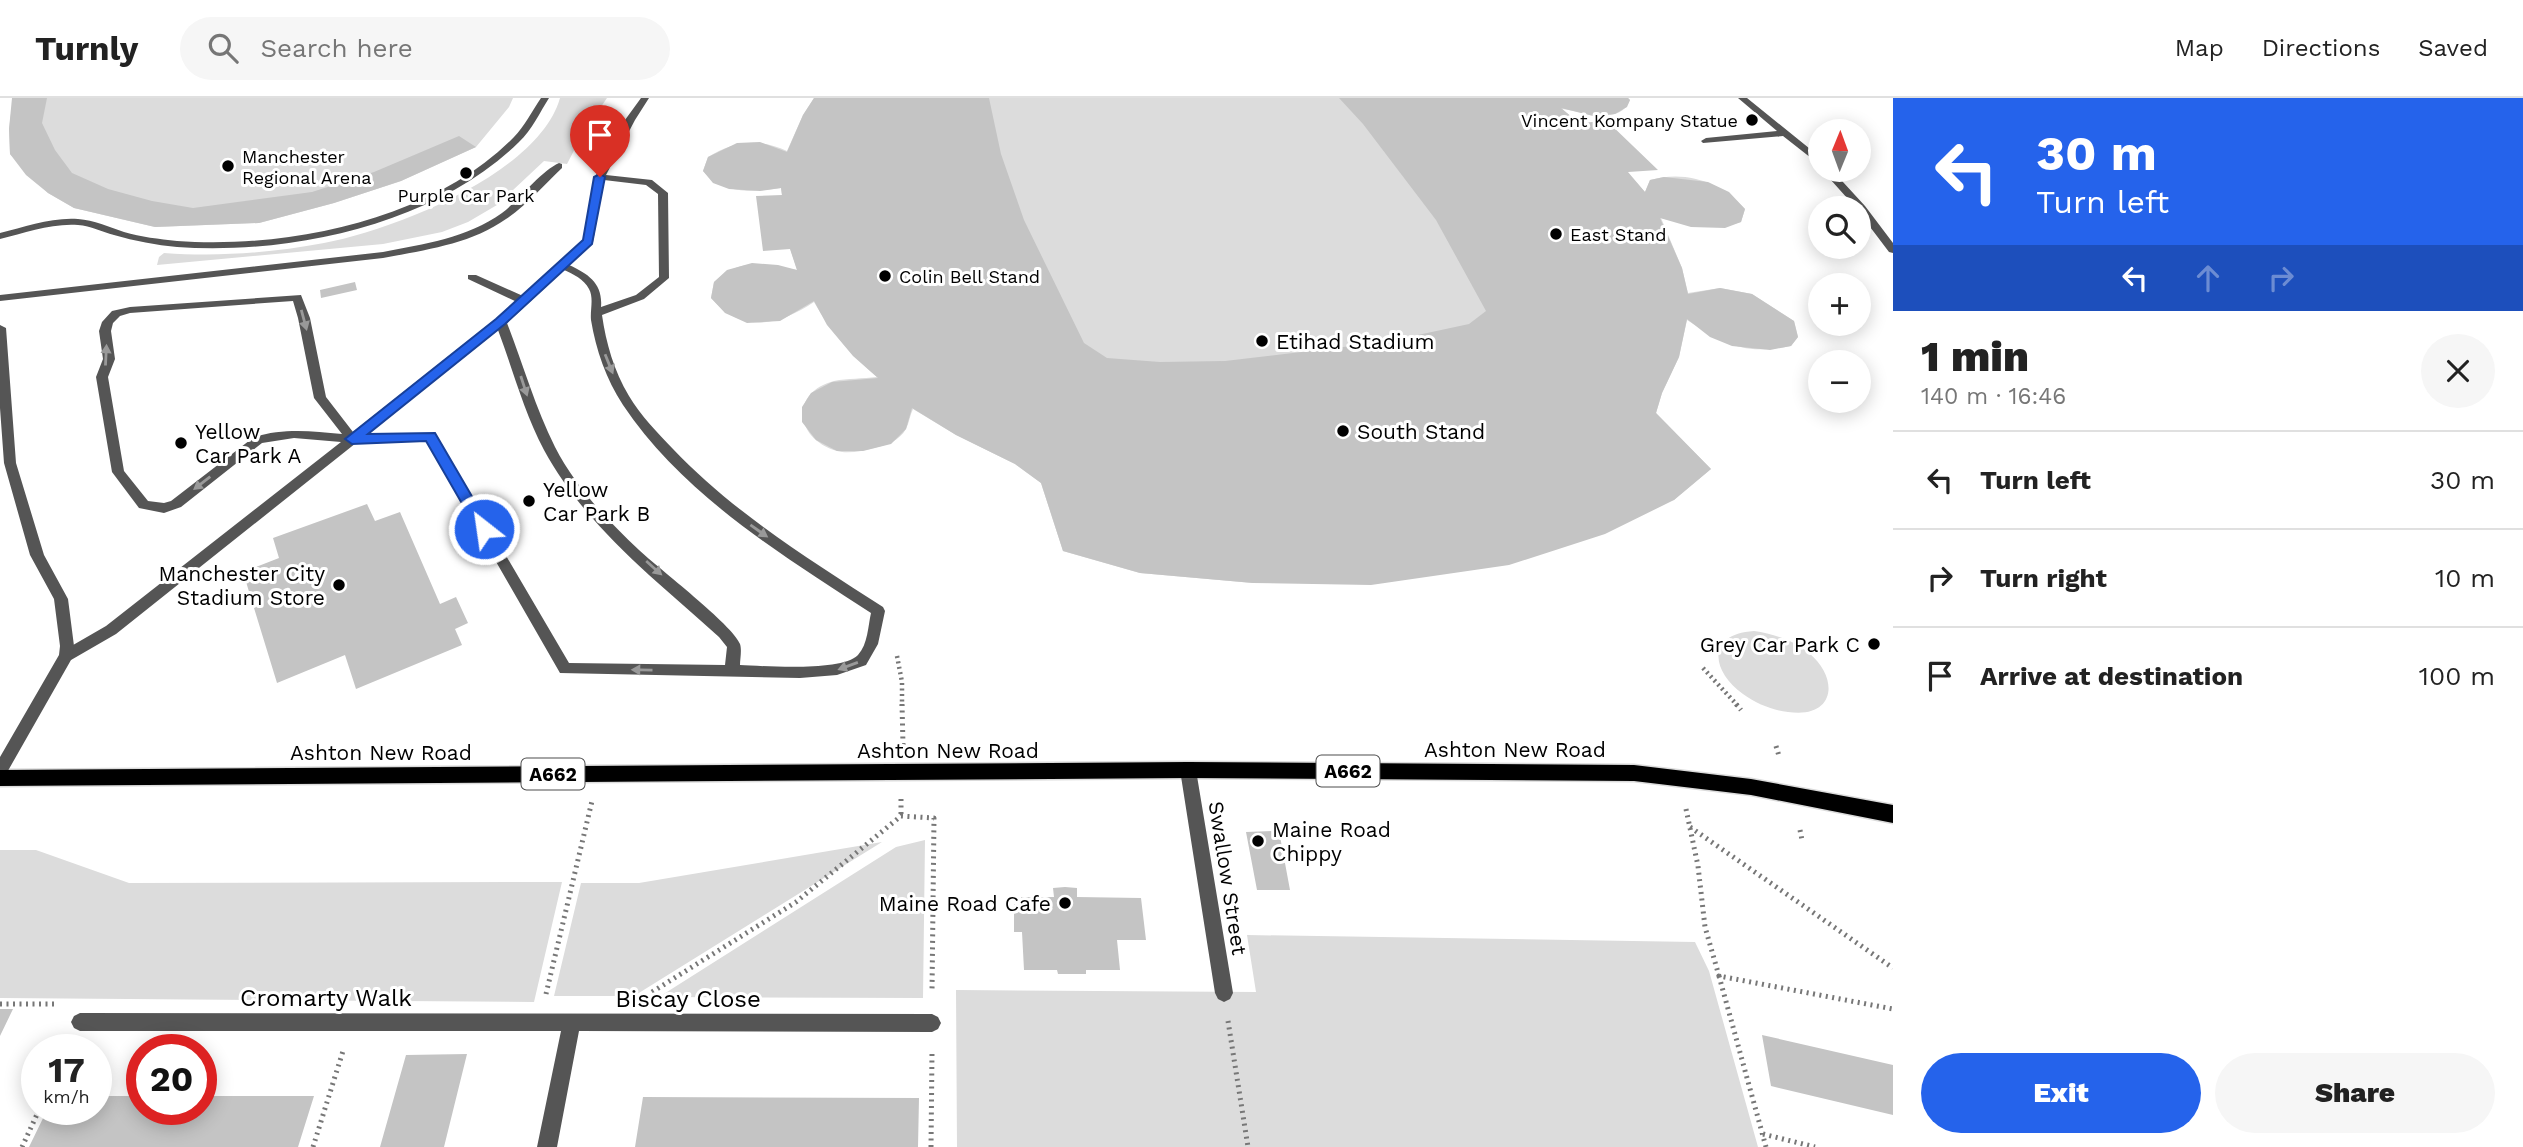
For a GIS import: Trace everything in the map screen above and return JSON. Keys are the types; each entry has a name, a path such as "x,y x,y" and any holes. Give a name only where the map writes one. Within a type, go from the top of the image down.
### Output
{"main road":[{"name":"Ashton New Road","path":"0,778 1188,770 1634,773 1751,787 1893,814"}],"street":[{"path":"0,236 65,222 93,225 152,240 235,245 272,243 345,229 405,210 479,172 519,140 535,118 544,98"},
{"path":"65,656 120,624 501,322 563,267 588,242 600,177 629,120 645,98"},
{"path":"1742,98 1808,152"},
{"path":"1706,141 1786,133"},
{"path":"0,298 383,255 429,246 468,234 501,218 559,166"},
{"path":"596,313 640,297 664,278 663,193 649,182 600,177"},
{"path":"1838,182 1893,250"},
{"path":"352,439 320,398 304,318 297,298 130,310 116,313 108,322 105,331 109,359 102,377 118,472 144,505 164,508 176,504 258,440 272,435 292,433 352,439 430,436 565,669 835,671 860,662 872,645 878,611 723,505 664,449 626,401 606,360 596,313 596,293 585,276 563,267"},
{"path":"472,277 524,301"},
{"path":"501,322 534,416 559,465 594,513 724,633 734,646 732,671"},
{"path":"0,327 10,463 37,555 61,599 67,646 65,656 0,771"},
{"name":"Swallow Street","path":"1188,770 1224,993"},
{"name":"Cromarty Walk","path":"80,1022 572,1022"},
{"path":"547,1147 572,1022"},
{"name":"Biscay Close","path":"572,1022 932,1023"}],"path":[{"path":"896,655 902,682 903,741"},
{"path":"1703,668 1741,710"},
{"path":"1776,746 1779,756"},
{"path":"539,1023 598,773"},
{"path":"901,803 901,816"},
{"path":"648,995 796,902 901,816 934,818 931,1147"},
{"path":"1766,1147 1705,927 1698,866 1690,827 1893,968"},
{"path":"1800,830 1802,839"},
{"path":"1719,976 1893,1009"},
{"path":"1224,993 1248,1147"},
{"path":"313,1147 352,1022"},
{"path":"22,1147 32,1125"},
{"path":"1762,1134 1815,1147"}],"shaded area":[{"name":"Manchester Regional Arena","path":"13,98 513,98 509,107 476,147 401,181 259,223 155,227 74,208 48,193 10,154 9,129"},
{"path":"560,98 607,98 582,135 567,164 544,161 497,205 468,222 442,232 383,244 157,265 159,257 164,253 244,253 324,243 353,236 424,211 495,173 524,150 547,125"},
{"name":"Etihad Stadium","path":"814,98 1628,98 1630,100 1625,108 1609,115 1562,109 1590,132 1645,192 1650,180 1664,177 1690,178 1714,185 1745,209 1741,222 1720,227 1691,225 1661,218 1682,268 1688,293 1720,288 1752,294 1794,321 1798,337 1791,346 1747,348 1725,342 1687,320 1679,357 1656,413 1711,469 1674,500 1253,583 1140,573 1063,551 1041,483 1015,464 956,435 913,409 903,433 888,444 851,452 837,451 823,445 812,437 803,416 804,405 810,395 819,387 834,381 877,377 842,342 814,302 787,317 761,322 735,317 711,298 714,282 734,269 753,264 797,270 788,242 781,188 749,191 729,188 711,179 703,171 708,157 728,147 747,143 767,144 787,151"},
{"path":"1754,631 1790,641 1803,648 1819,663 1828,685 1828,695 1823,703 1804,713 1782,711 1754,701 1732,685 1720,665 1718,655 1721,646 1738,634"},
{"path":"925,840 923,998 659,997 896,847"},
{"path":"882,842 634,996 554,996 581,883 639,883"},
{"path":"0,850 36,850 129,883 562,882 534,1002 0,998"},
{"path":"1247,935 1695,942 1709,971 1758,1147 957,1147 956,990 1256,992"}],"building":[{"path":"12,98 47,98 42,123 55,150 72,173 108,189 152,201 193,208 312,192 374,172 459,136 476,147 401,181 259,223 155,227 74,208 48,193 26,175 10,154"},
{"name":"Etihad Stadium","path":"814,98 989,98 1001,154 1024,220 1084,343 1107,358 1160,362 1225,361 1385,342 1469,324 1486,311 1436,220 1363,124 1339,98 1628,98 1630,100 1627,107 1615,114 1593,116 1561,108 1579,123 1607,121 1658,170 1628,172 1645,192 1650,180 1664,177 1708,182 1729,192 1745,209 1741,222 1725,228 1691,227 1660,218 1682,268 1688,294 1720,288 1752,294 1794,321 1798,337 1791,346 1770,350 1732,346 1710,337 1687,319 1679,357 1656,413 1711,469 1674,500 1605,534 1509,565 1371,585 1253,583 1140,573 1063,551 1041,483 1015,464 956,435 912,408 906,429 891,444 863,451 837,451 816,440 802,422 802,407 811,393 832,382 878,378 853,356 827,325 814,301 780,321 747,323 725,313 711,298 714,282 727,270 752,263 797,270 790,249 763,251 756,196 782,195 781,188 760,191 729,189 713,183 703,171 708,157 737,143 760,142 787,152 803,115"},
{"path":"355,282 357,290 321,298 320,290"},
{"name":"Manchester City Stadium Store","path":"367,504 375,521 400,512 440,604 456,597 468,623 455,629 462,645 356,689 345,655 277,683 243,572 279,558 273,538"},
{"path":"1279,831 1290,890 1257,890 1246,832"},
{"path":"1053,888 1077,888 1077,897 1141,898 1146,940 1117,940 1120,970 1086,970 1086,974 1058,974 1057,970 1024,970 1022,932 1014,932 1014,904 1021,904 1021,897 1054,897"},
{"path":"0,1009 13,1009 0,1036"},
{"path":"1762,1035 1893,1065 1893,1115 1771,1086"},
{"path":"467,1054 444,1147 380,1147 406,1055"},
{"path":"112,1096 126,1096 126,1125 217,1125 217,1096 314,1096 298,1147 29,1147 40,1125 112,1125"},
{"path":"643,1097 919,1098 918,1147 635,1147"}],"place":[{"name":"Vincent Kompany Statue","path":"1752,120"},
{"name":"Manchester Regional Arena","path":"228,166"},
{"name":"Purple Car Park","path":"466,173"},
{"name":"East Stand","path":"1556,234"},
{"name":"Colin Bell Stand","path":"885,276"},
{"name":"Etihad Stadium","path":"1262,341"},
{"name":"South Stand","path":"1343,431"},
{"name":"Yellow Car Park A","path":"181,443"},
{"name":"Yellow Car Park B","path":"529,501"},
{"name":"Manchester City Stadium Store","path":"339,585"},
{"name":"Grey Car Park C","path":"1874,644"},
{"name":"Maine Road Chippy","path":"1258,841"},
{"name":"Maine Road Cafe","path":"1065,903"}],"route":[{"path":"484,529 430,436 352,439 501,322 588,242 600,177"}]}
